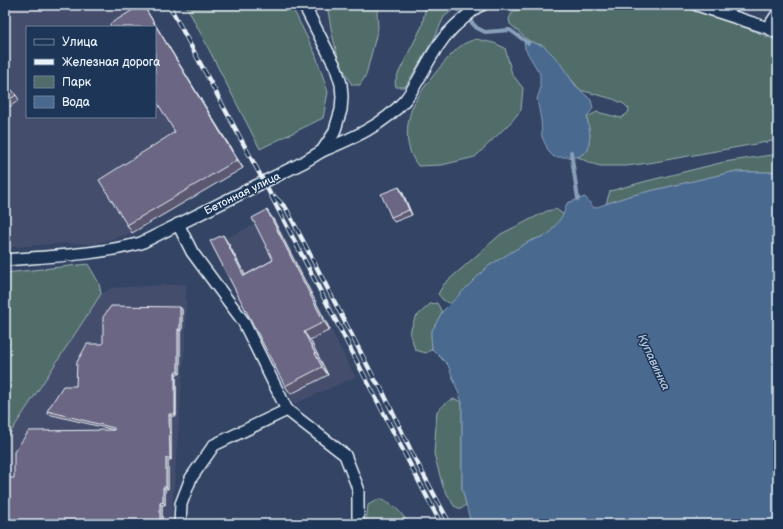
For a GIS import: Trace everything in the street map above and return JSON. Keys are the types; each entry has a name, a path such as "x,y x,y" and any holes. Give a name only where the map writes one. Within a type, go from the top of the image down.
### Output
{"street":[{"name":"Бетонная улица","path":"5,260 101,252 122,248 141,242 297,166 322,151 334,133 341,110 341,84 336,68 304,5"},
{"path":"322,151 358,135 395,110 411,92 446,35 477,7 482,5"},
{"path":"698,5 773,31 778,13"},
{"path":"178,224 192,252 243,321 287,410 345,455 358,488 358,524"},
{"path":"180,524 181,504 191,478 214,445 287,410"}],"shaded area":[{"path":"5,5 145,5 243,168 132,233 94,244 65,243 5,248"},
{"path":"274,216 355,377 294,404 210,245"},
{"path":"186,284 186,332 171,524 5,524 5,441 101,294 111,288"}],"green space":[{"path":"186,5 291,5 315,53 328,92 323,118 260,149"},
{"path":"327,5 380,5 377,13 378,28 366,75 360,85 352,85 339,61"},
{"path":"426,5 459,5 444,17 435,37 405,87 396,87 395,82 398,74 422,26"},
{"path":"555,5 676,5 735,23 778,41 778,140 626,166 600,166 578,157 588,150 590,135 587,117 597,112 621,118 628,113 629,109 624,104 613,99 580,90 544,46 529,41 510,24 509,19 513,11"},
{"path":"476,39 494,43 505,48 512,74 523,88 521,110 511,122 475,157 442,165 418,166 411,153 407,131 412,108 427,84 449,57 467,42"},
{"path":"778,154 778,172 732,172 629,196 606,204 610,191 724,162"},
{"path":"556,209 564,215 549,234 528,242 487,267 451,304 443,300 438,294 444,284 501,234 547,211"},
{"path":"88,264 99,283 101,294 5,441 5,273"},
{"path":"437,303 442,312 431,333 432,349 426,353 415,350 410,332 415,318 430,304"},
{"path":"455,399 462,402 462,487 466,505 461,509 454,506 443,487 434,454 437,411 447,402"},
{"path":"379,499 396,508 409,524 366,524 368,505"}],"water":[{"path":"524,40 544,46 558,60 575,85 591,100 593,108 587,117 590,135 588,150 578,157 554,157 549,152 542,137 541,120 537,99 540,90 540,74 525,49"},
{"name":"Купавинка","path":"732,172 778,172 778,524 471,524 462,488 462,402 448,365 432,349 431,333 442,312 487,267 528,242 549,234 563,215 567,203 585,197 594,208 629,196"}],"building":[{"path":"143,5 156,26 111,26 110,24"},
{"path":"156,26 237,160 127,225 99,180 175,132 156,101"},
{"path":"7,84 16,95 5,103 5,85"},
{"path":"399,187 409,210 391,217 381,194"},
{"path":"267,210 324,322 304,332 322,367 285,386 210,241 223,235 244,276 273,260 252,218"},
{"path":"111,306 180,307 180,329 178,329 178,372 175,372 175,414 169,414 170,458 166,458 166,487 163,487 163,502 160,503 160,524 5,524 5,478 14,478 14,452 29,431 114,430 114,428 47,411 63,386 76,386 77,362 87,344 103,344 103,317"}],"waterway":[{"path":"455,5 458,10"},
{"path":"471,22 477,28 485,32 510,30 528,43"},
{"path":"571,152 578,199"}],"railway":[{"path":"169,5 264,182 441,524"},
{"path":"275,197 286,208 375,380 381,388 413,455 450,524"}]}
